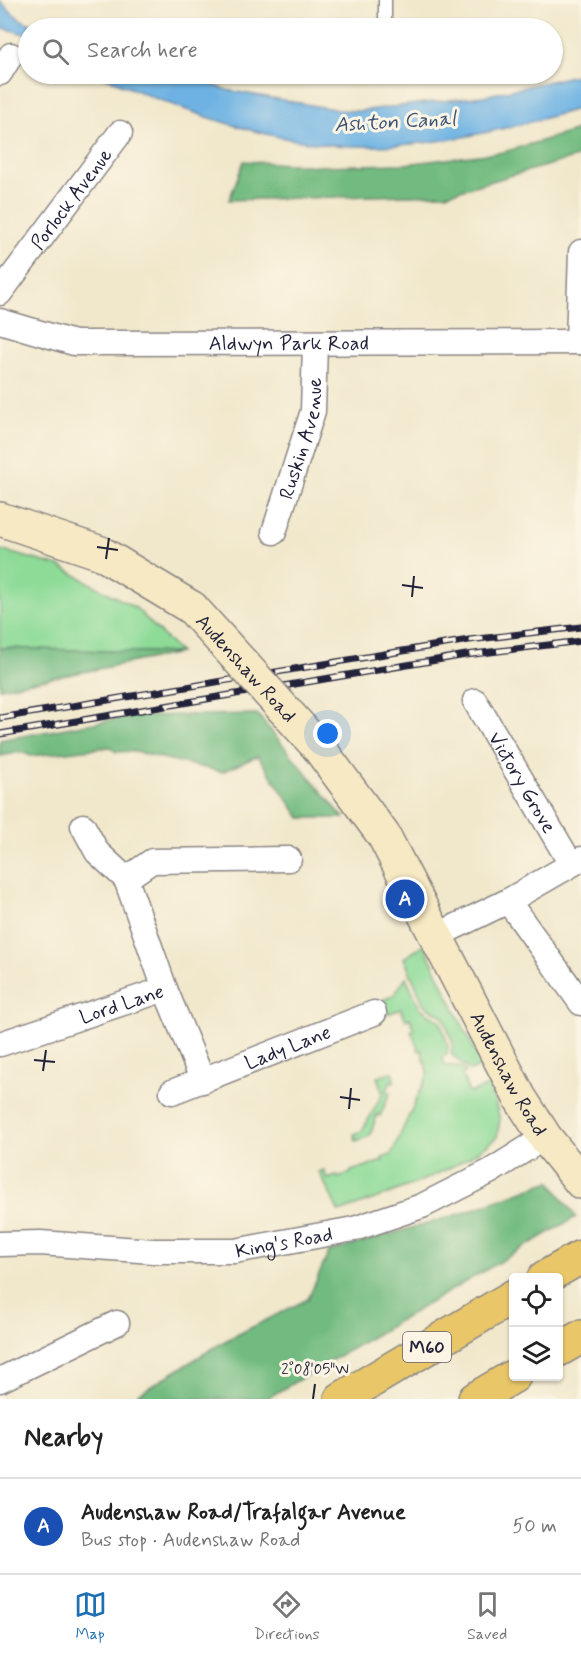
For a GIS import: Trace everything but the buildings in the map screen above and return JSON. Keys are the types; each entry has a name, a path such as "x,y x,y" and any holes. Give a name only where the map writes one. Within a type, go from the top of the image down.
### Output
{"highway":[{"path":"553,1273 581,1257"},
{"name":"M60","path":"341,1399 509,1298"},
{"path":"563,1347 581,1337"},
{"path":"475,1399 509,1379"}],"main road":[{"name":"Audenshaw Road","path":"0,519 101,553 192,608 319,748 384,836 520,1098 549,1142 581,1182"}],"street":[{"name":"Porlock Avenue","path":"0,293 120,133"},
{"path":"580,342 581,252"},
{"name":"Aldwyn Park Road","path":"0,321 74,343 580,342"},
{"name":"Ruskin Avenue","path":"274,532 313,411 315,344"},
{"name":"Victory Grove","path":"476,701 576,861"},
{"name":"Lord Lane","path":"0,1044 165,989 126,879 97,852 83,826"},
{"path":"126,879 152,861 289,859"},
{"path":"436,936 508,901 576,861"},
{"path":"508,901 581,1003"},
{"path":"165,989 203,1081"},
{"name":"Lady Lane","path":"172,1092 374,1013"},
{"name":"King's Road","path":"0,1244 40,1243 153,1251 235,1251 354,1229 422,1206 549,1142"},
{"path":"0,1380 117,1323"}],"lane":[{"path":"385,0 385,18"}],"green space":[{"path":"581,129 581,156 446,194 229,200 244,161 319,166 405,164 504,152"},
{"path":"0,550 59,566 136,608 180,653 0,648"},
{"path":"0,648 180,653 0,688"},
{"path":"257,714 344,818 300,818 258,756 222,772 132,751 116,752 110,747 31,756 21,752 0,756 0,740 133,716"},
{"path":"424,945 482,1066 470,1071 451,1054 453,1044 443,1016 424,1005 404,958"},
{"path":"406,977 420,1008 440,1021 448,1045 447,1053 442,1058 444,1065 458,1066 466,1072 462,1074 469,1093 490,1086 500,1119 497,1137 462,1162 442,1172 339,1212 319,1172 324,1170 327,1179 337,1176 338,1178 351,1171 383,1161 382,1158 391,1155 428,1074 422,1050 419,1051 411,1031 414,1030 410,1018 406,1020 401,1009 382,1016 379,1002 394,995"},
{"path":"393,1072 394,1082 391,1081 387,1091 390,1093 380,1116 377,1114 370,1136 356,1141 354,1134 362,1131 383,1093 377,1077"},
{"path":"550,1181 576,1217 266,1399 130,1399 225,1341 308,1299 329,1252 466,1212"}],"water":[{"path":"0,1 20,18 18,32 0,27"},
{"name":"Ashton Canal","path":"581,74 581,108 483,133 416,144 382,146 315,143 261,133 204,116 122,84 210,84 227,90 339,110 359,111 484,96 537,84 563,84 563,78"}],"railway":[{"path":"0,718 469,640 581,627"},
{"path":"0,734 466,655 581,641"}],"place":[{"name":"Audenshaw Road/Trafalgar Avenue","path":"405,899"}]}
